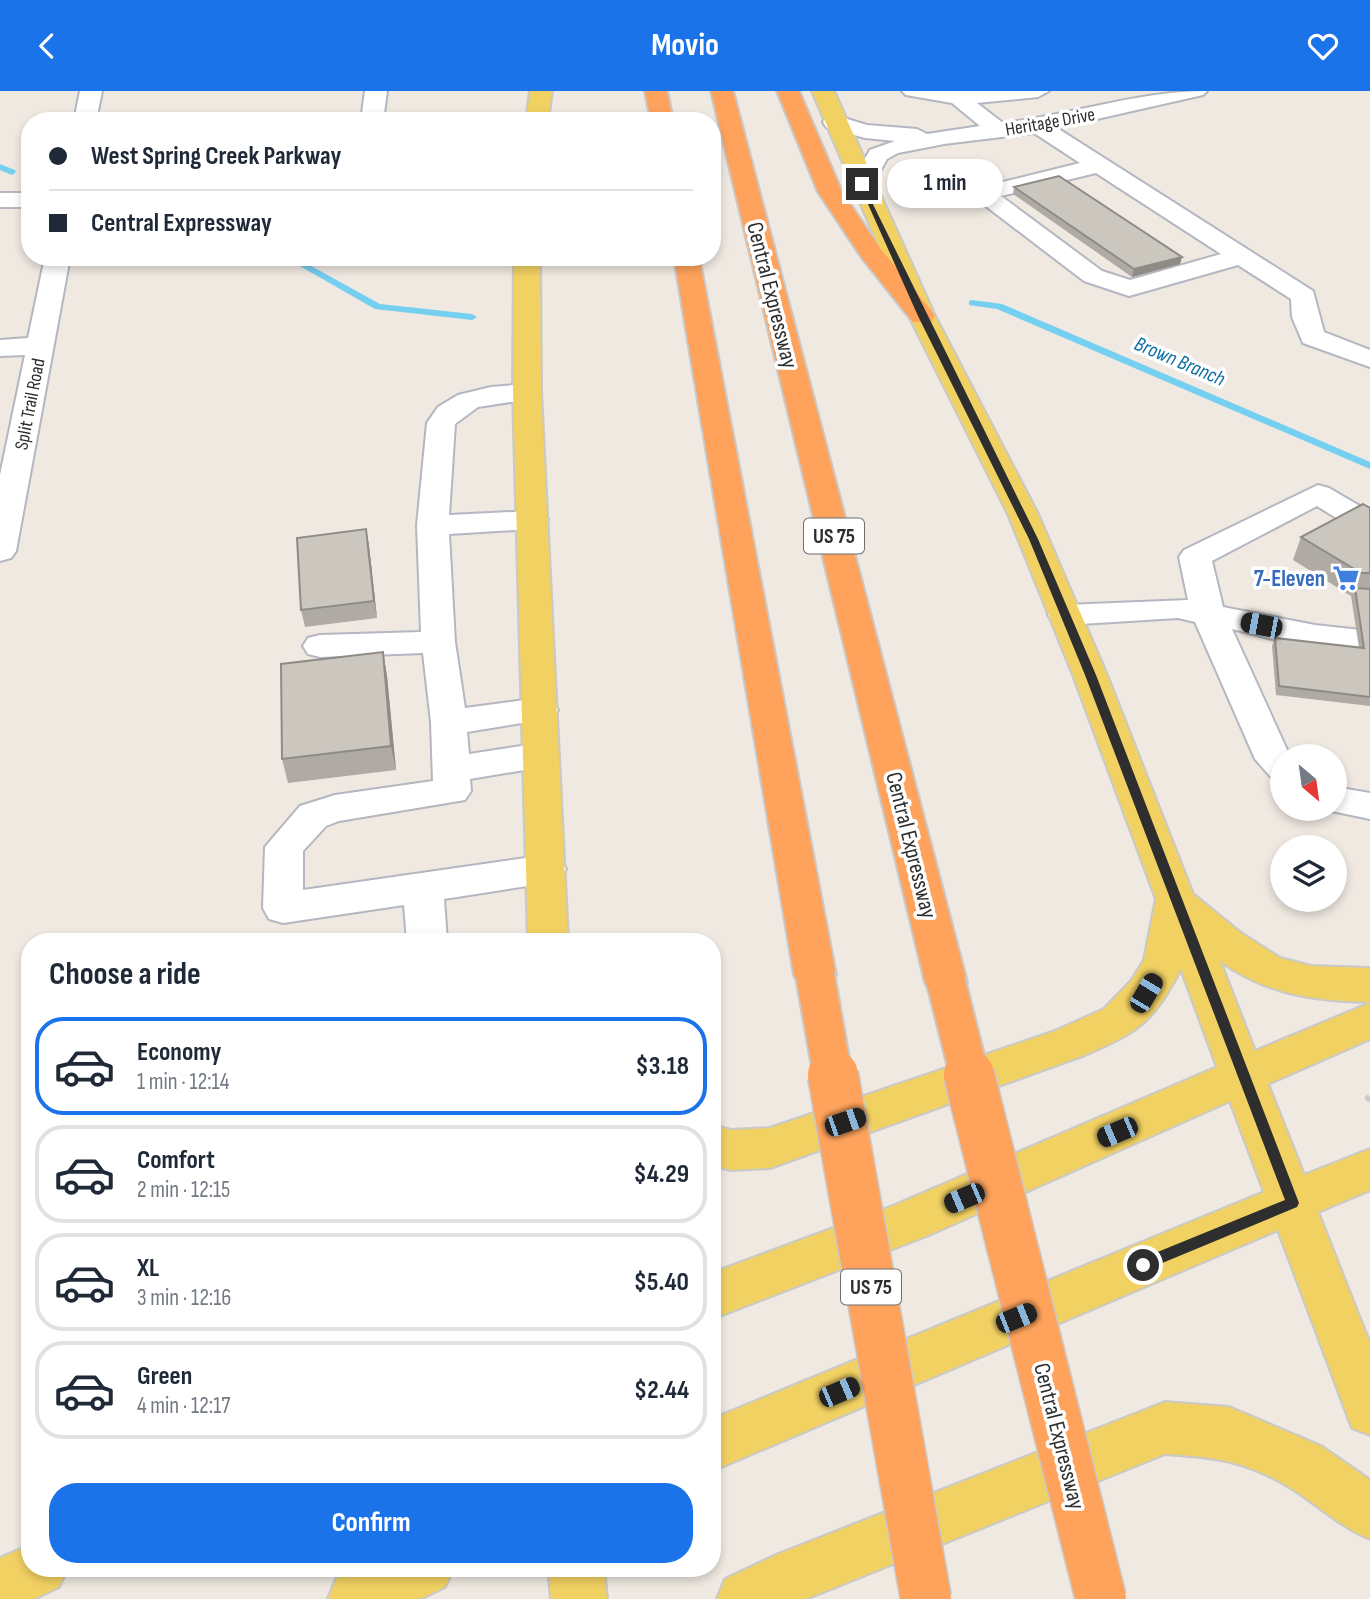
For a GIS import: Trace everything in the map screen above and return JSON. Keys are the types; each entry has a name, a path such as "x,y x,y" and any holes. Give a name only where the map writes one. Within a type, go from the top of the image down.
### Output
{"highway":[{"path":"656,91 660,112"},
{"name":"Central Expressway","path":"722,91 1101,1599"},
{"path":"788,91 830,192 871,253 922,316"},
{"name":"US 75","path":"688,266 926,1599"}],"main road":[{"path":"538,112 541,91"},
{"path":"823,91 834,122 922,316 1023,514 1065,615 1293,1203 1370,1410"},
{"path":"527,266 527,392 548,933"},
{"path":"1175,899 1224,945 1265,970 1300,983 1370,985"},
{"path":"721,1147 731,1150 770,1148 1070,1043 1119,1021 1146,993 1164,962 1175,899"},
{"path":"721,1293 912,1220 1370,1020"},
{"path":"721,1441 1370,1169"},
{"path":"745,1599 796,1575 1165,1428 1229,1433 1302,1465 1370,1512"},
{"path":"0,1586 21,1577"},
{"path":"356,1599 406,1577"},
{"path":"577,1577 579,1599"}],"street":[{"path":"87,112 92,91"},
{"path":"373,112 376,91"},
{"path":"913,91 958,98 1038,91"},
{"name":"Heritage Drive","path":"862,184 878,155 901,146 944,137 1038,126 1195,91"},
{"path":"958,98 999,131"},
{"name":"Heritage Drive","path":"834,122 890,134 944,137"},
{"path":"1038,126 1304,296 1305,317 1312,337 1370,359"},
{"path":"1100,165 982,194 1093,276 1112,285 1129,288 1241,256"},
{"path":"0,200 21,200"},
{"name":"Split Trail Road","path":"0,551 56,266"},
{"path":"0,348 41,346"},
{"path":"527,392 487,395 449,409 441,423 433,525 438,642 449,722 452,791 335,808 313,816 284,848 283,908 546,869"},
{"path":"1270,751 1208,614 1195,557 1318,494 1370,525"},
{"path":"433,525 532,520"},
{"path":"1065,615 1178,608 1315,636 1358,639"},
{"path":"320,646 438,642"},
{"path":"449,722 540,711"},
{"path":"453,769 541,756"},
{"path":"1348,802 1370,806"},
{"path":"423,886 426,933"}],"building":[{"path":"1059,176 1182,257 1134,269 1014,187"},
{"path":"1363,504 1370,508 1370,573 1361,573 1301,537"},
{"path":"366,529 374,601 301,610 297,538"},
{"name":"7-Eleven","path":"1355,588 1370,589 1370,697 1279,686 1275,638 1364,648"},
{"path":"383,652 391,746 282,759 281,664"}],"waterway":[{"name":"Brown Branch","path":"0,167 12,172"},
{"name":"Brown Branch","path":"304,266 378,307 472,317"},
{"name":"Brown Branch","path":"972,303 999,306 1370,466"}],"place":[{"name":"7-Eleven","path":"1346,578"}],"route":[{"path":"862,184 922,316 1034,539 1090,675 1293,1203 1143,1265"}]}
